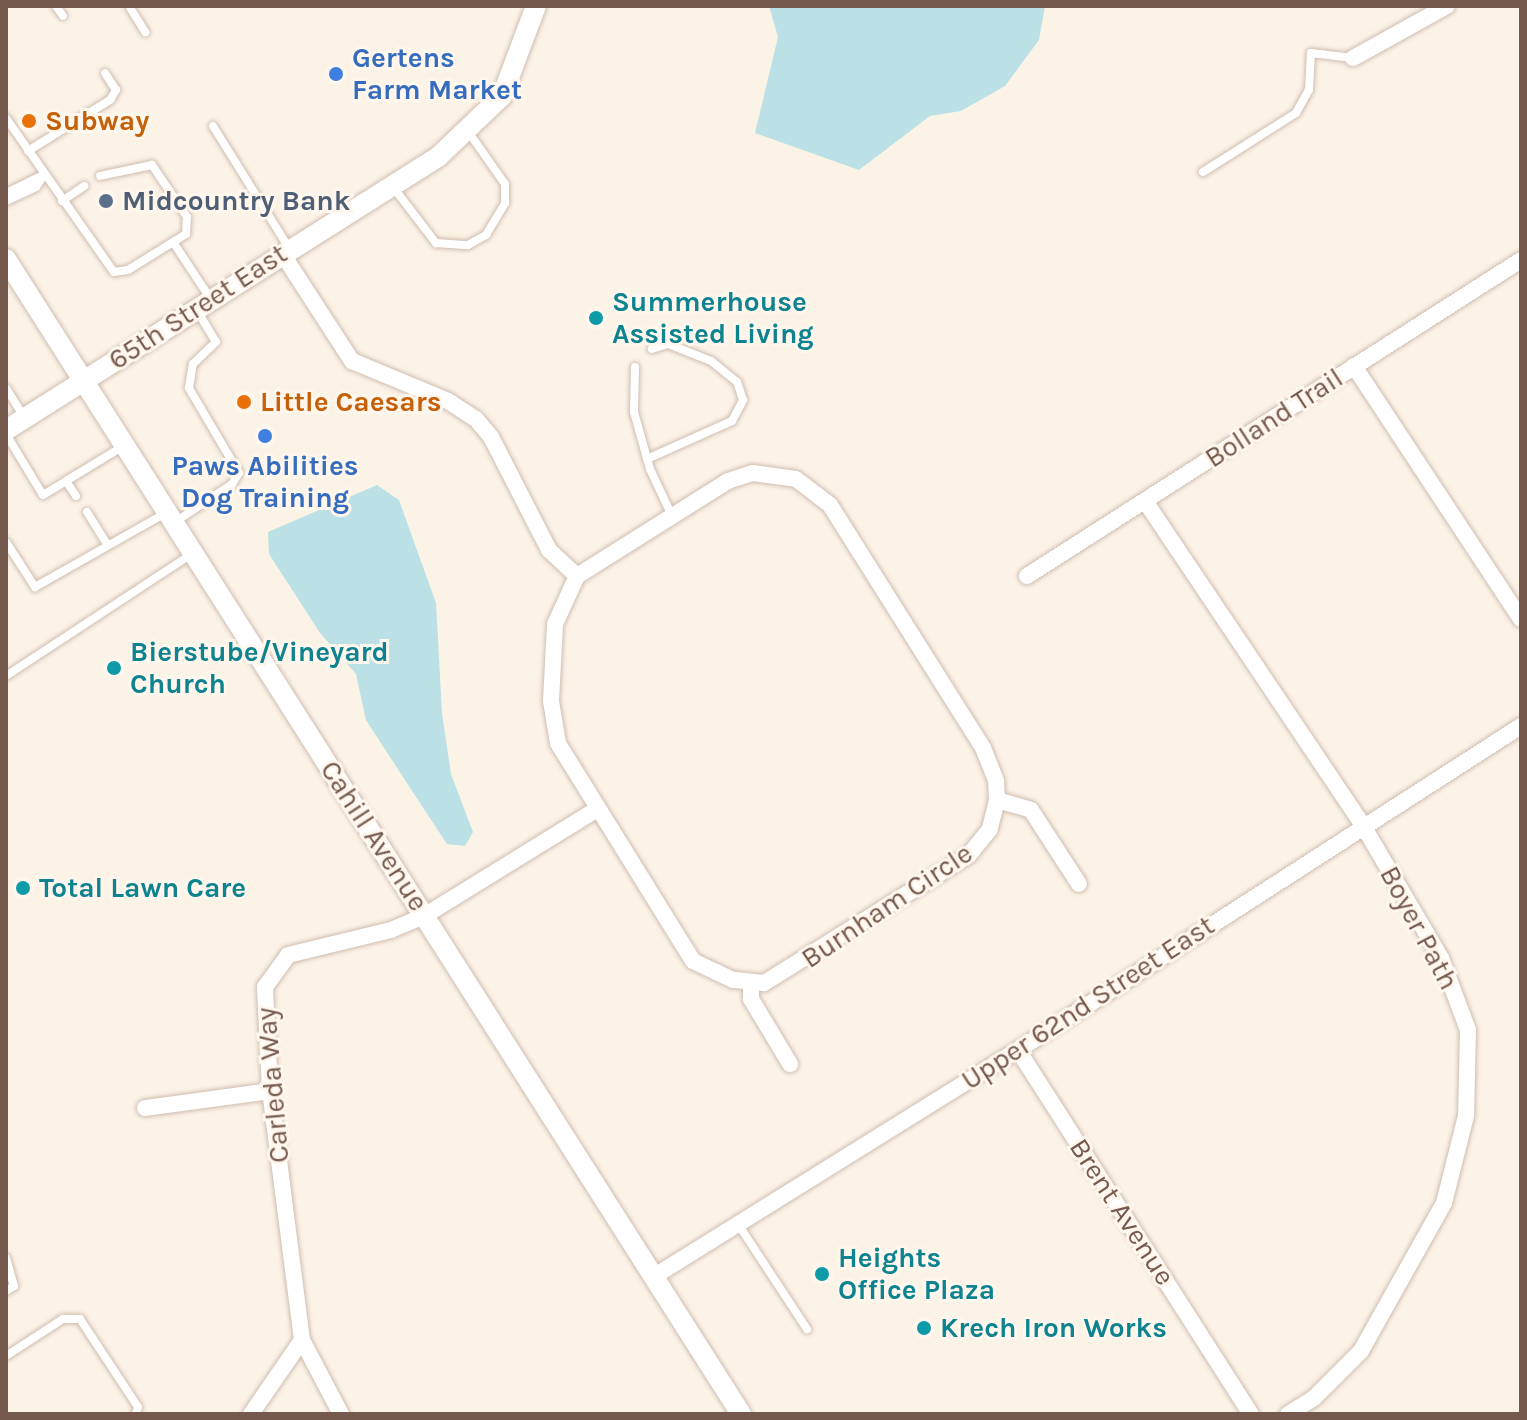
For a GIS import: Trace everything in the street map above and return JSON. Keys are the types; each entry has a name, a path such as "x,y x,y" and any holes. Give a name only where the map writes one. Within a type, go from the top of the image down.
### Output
{"street":[{"name":"65th Street East","path":"6,432 438,157 502,96 536,6"},
{"path":"1353,58 1447,6"},
{"path":"286,251 352,361 448,401 476,419 491,437 549,550 577,576"},
{"name":"Cahill Avenue","path":"6,259 741,1414"},
{"name":"Bolland Trail","path":"1027,576 1521,260"},
{"path":"1354,366 1521,619"},
{"path":"790,1064 751,999 751,983 693,961 558,743 552,713 555,624 577,576 728,481 753,473 796,479 822,495 983,748 996,781 997,800 1031,810 1079,884"},
{"name":"Boyer Path","path":"1145,501 1362,824 1441,958 1468,1030 1466,1116 1444,1203 1361,1351 1314,1398 1288,1414"},
{"name":"Upper 62nd Street East","path":"653,1277 1018,1050 1362,824 1521,726"},
{"name":"Burnham Circle","path":"751,983 782,977 969,855 990,829 997,800"},
{"name":"Carleda Way","path":"341,1414 302,1340 270,1091 265,987 288,955 391,930 424,916 597,809"},
{"name":"Brent Avenue","path":"1018,1050 1251,1414"},
{"path":"145,1108 270,1091"},
{"path":"251,1414 302,1340"}],"lane":[{"path":"56,6 63,16"},
{"path":"129,6 145,32"},
{"path":"1203,172 1296,113 1309,90 1311,53 1353,58"},
{"path":"28,151 110,100 116,90 105,73"},
{"path":"6,118 114,272 128,270 173,242 190,225 152,165 100,176"},
{"path":"213,126 286,251"},
{"path":"392,185 436,243 468,245 486,235 505,203 505,184 467,130"},
{"path":"6,193 27,179 44,175"},
{"path":"6,201 36,187 44,175"},
{"path":"62,201 84,186"},
{"path":"6,542 35,587 108,545 171,517 232,484 239,473 189,388 193,364 216,342 203,304 173,242"},
{"path":"647,459 732,421 743,400 737,382 711,361 668,344 652,349"},
{"path":"635,367 634,412 647,459 673,518"},
{"path":"6,388 25,418"},
{"path":"6,432 43,495 125,445"},
{"path":"66,481 76,496"},
{"path":"87,512 108,545"},
{"path":"6,676 193,553"},
{"path":"738,1224 807,1329"},
{"path":"6,1258 14,1286 6,1291"},
{"path":"6,1356 63,1319 80,1319 138,1407 136,1414"}],"water":[{"path":"769,6 1045,6 1039,40 1005,86 961,111 930,116 859,170 755,133 778,37"},
{"path":"377,485 399,500 436,603 442,713 451,774 473,832 465,846 447,844 366,720 356,674 320,633 269,554 268,532"}],"place":[{"name":"Gertens Farm Market","path":"336,74"},
{"name":"Subway","path":"29,121"},
{"name":"Midcountry Bank","path":"106,201"},
{"name":"Summerhouse Assisted Living","path":"596,318"},
{"name":"Little Caesars","path":"244,402"},
{"name":"Paws Abilities Dog Training","path":"265,436"},
{"name":"Bierstube/Vineyard Church","path":"114,668"},
{"name":"Total Lawn Care","path":"23,888"},
{"name":"Heights Office Plaza","path":"822,1274"},
{"name":"Krech Iron Works","path":"924,1328"}]}
